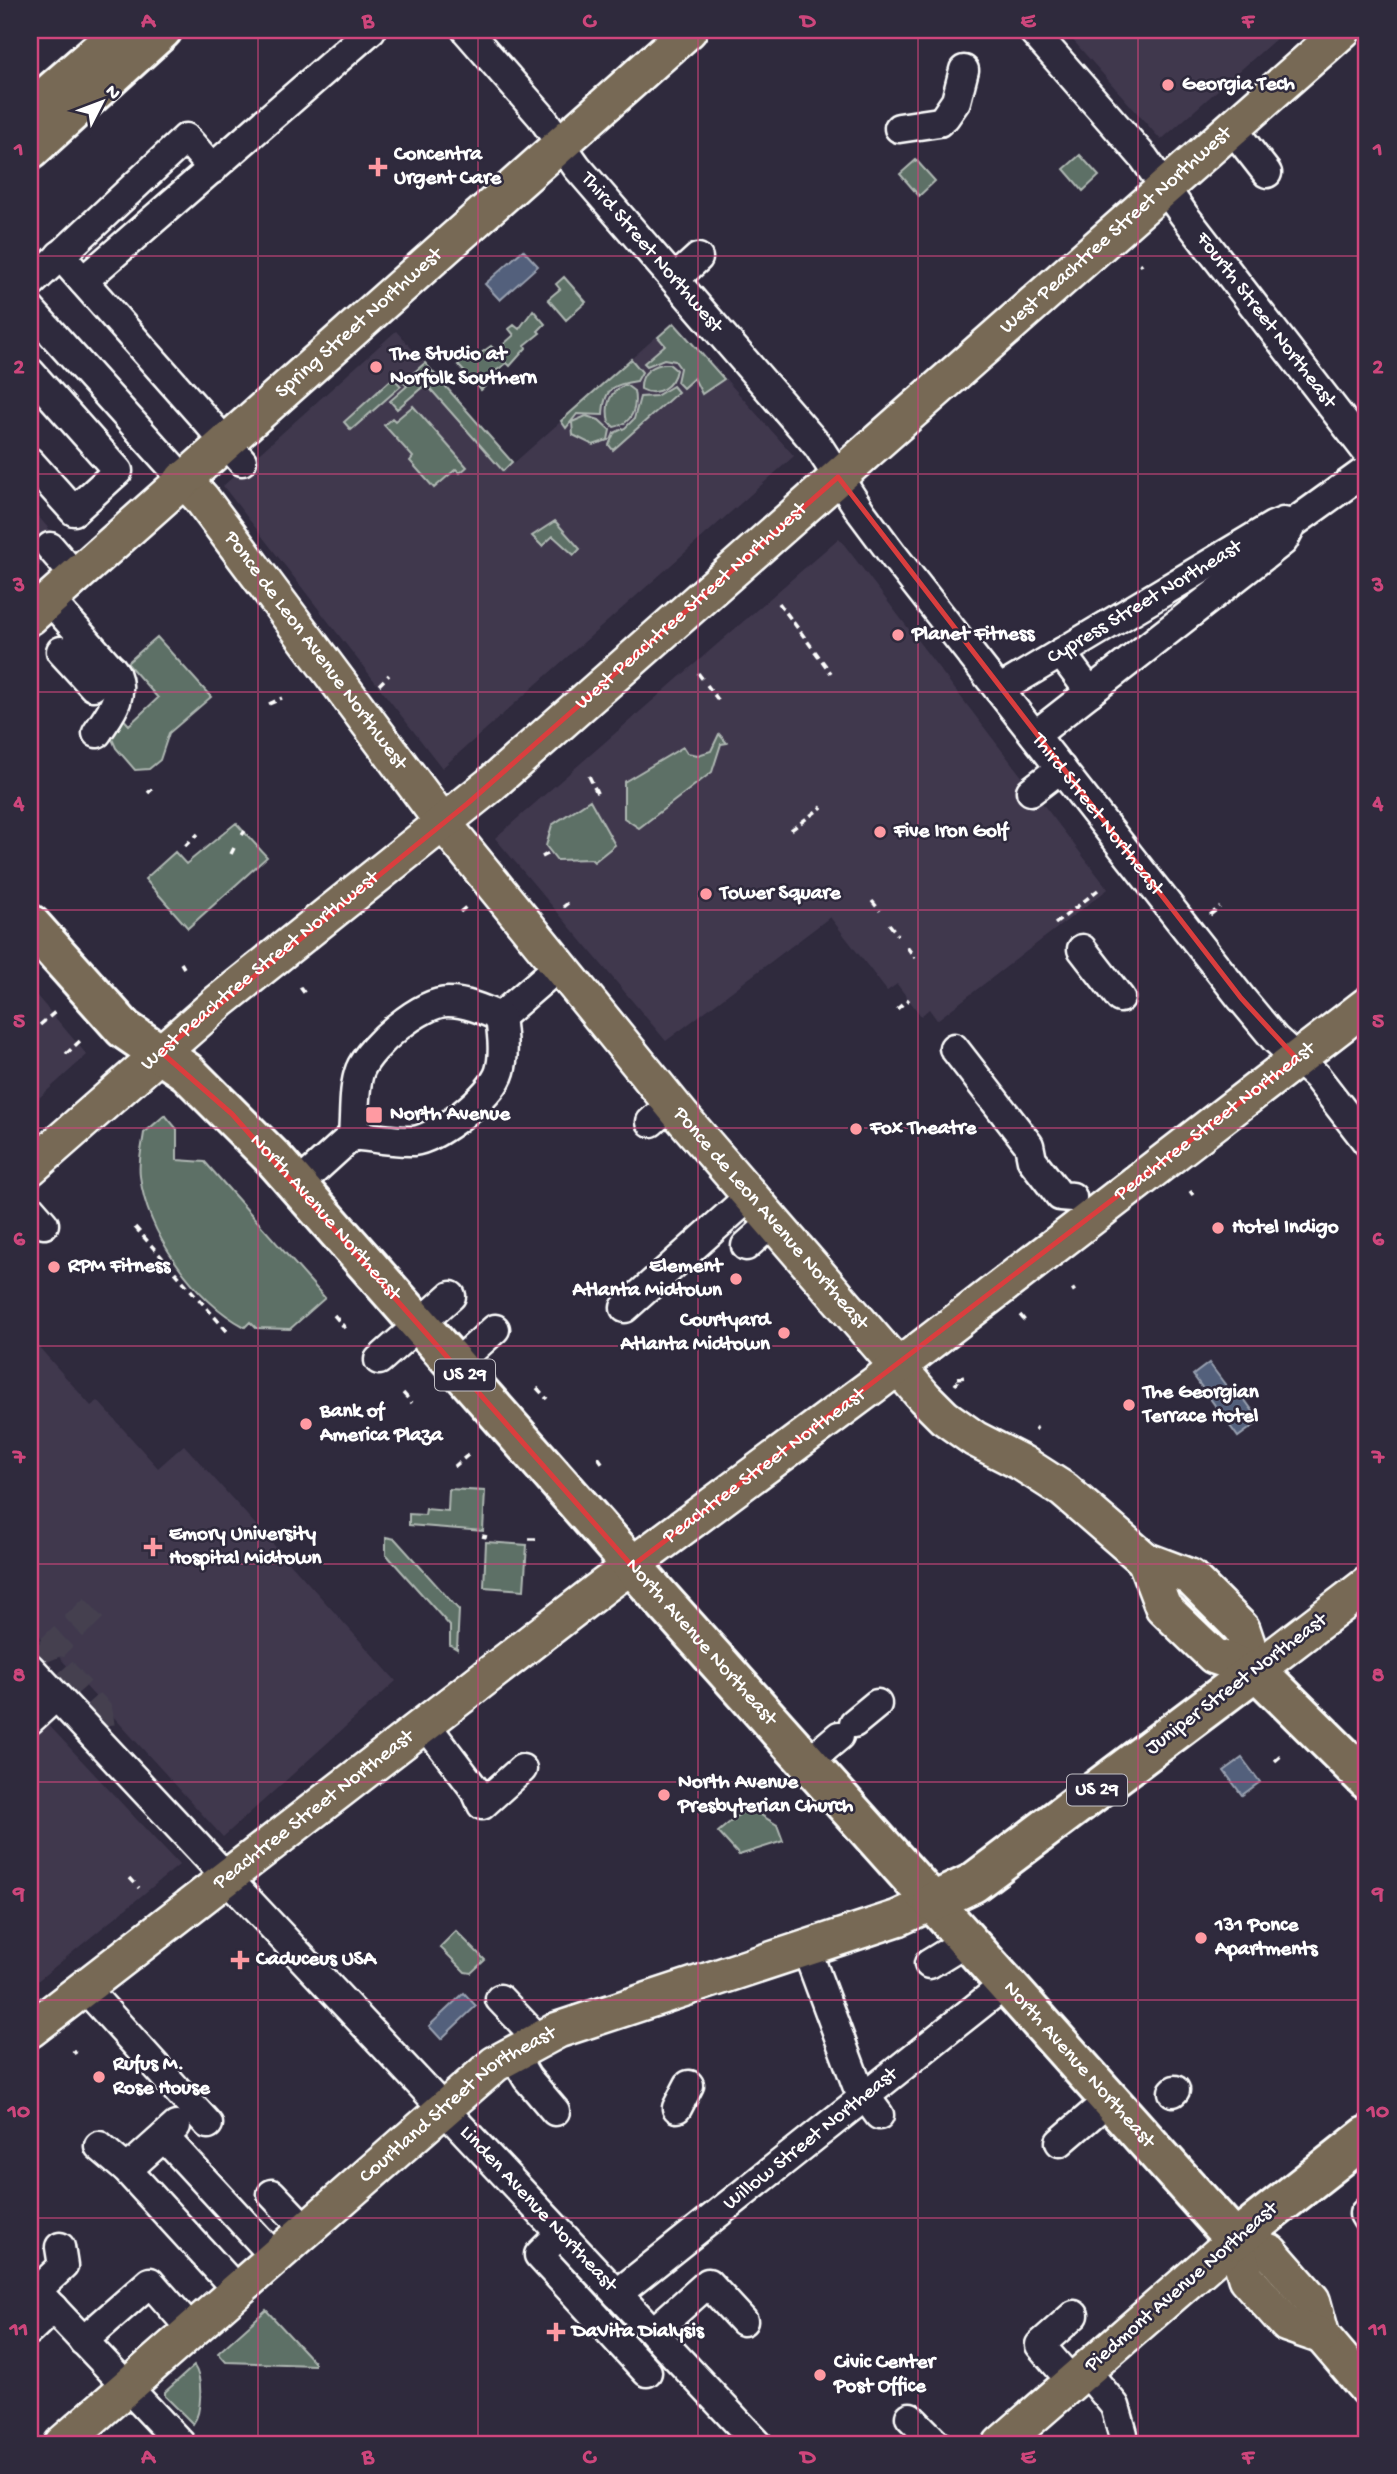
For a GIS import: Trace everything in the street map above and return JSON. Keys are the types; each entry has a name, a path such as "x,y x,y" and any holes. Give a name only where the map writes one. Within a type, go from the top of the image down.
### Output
{"highway":[{"path":"30,111 123,30"},
{"path":"30,150 162,30"},
{"name":"US 29","path":"30,924 124,1029 161,1052"},
{"name":"North Avenue Northeast","path":"161,1052 232,1114 298,1185 807,1763 1235,2239"},
{"name":"Ponce de Leon Avenue Northeast","path":"1256,1670 1367,1780"},
{"name":"Juniper Street Northeast","path":"933,1902 973,1883 1256,1670"},
{"name":"Piedmont Avenue Northeast","path":"1235,2239 1367,2136"}],"main road":[{"name":"Spring Street Northwest","path":"36,608 183,479 233,452 561,143 689,30"},
{"name":"West Peachtree Street Northwest","path":"30,1168 220,1001 444,824 1343,30"},
{"name":"Ponce de Leon Avenue Northwest","path":"183,479 201,498 444,824"},
{"name":"Ponce de Leon Avenue Northeast","path":"444,824 559,965 661,1113 750,1196 944,1418 1063,1490 1145,1560 1163,1607 1214,1657 1256,1670"},
{"name":"Peachtree Street Northeast","path":"30,2030 632,1566 899,1366 1080,1209 1297,1059 1367,1005"},
{"name":"Juniper Street Northeast","path":"1256,1670 1367,1586"},
{"name":"Courtland Street Northeast","path":"62,2444 495,2064 558,2030 898,1918 933,1902"},
{"name":"North Avenue Northeast","path":"1235,2239 1270,2252 1312,2300 1322,2336 1367,2389"},
{"name":"Piedmont Avenue Northeast","path":"1001,2444 1235,2239"}],"street":[{"path":"83,281 371,30"},
{"name":"Third Street Northwest","path":"466,30 541,116 577,167 818,446 838,477"},
{"name":"Fourth Street Northeast","path":"1032,30 1144,158 1367,452"},
{"path":"899,128 942,119 956,102 964,70"},
{"path":"1232,128 1267,173"},
{"path":"30,285 186,138 213,169"},
{"path":"61,255 233,452"},
{"path":"675,279 698,258"},
{"path":"30,309 183,479"},
{"path":"30,372 118,471 74,511 30,461"},
{"name":"Cypress Street Northeast","path":"1035,736 1283,541 1292,524 1367,470"},
{"name":"Third Street Northeast","path":"838,477 861,512 1241,998 1297,1059 1317,1076 1367,1142"},
{"name":"Cypress Street Northeast","path":"999,690 1273,526 1283,522 1292,524"},
{"path":"50,547 75,576"},
{"path":"36,608 65,642 111,669 120,685 119,699 97,733"},
{"path":"1061,653 1090,692"},
{"path":"1031,791 1060,768"},
{"path":"1082,949 1120,998"},
{"path":"353,1135 415,1141 439,1132 465,1111 492,1088 500,1071 500,1017 559,965"},
{"path":"298,1185 353,1135 359,1072 374,1049 399,1026 425,1009 446,1002 477,1007 500,1017"},
{"path":"954,1048 1029,1145 1032,1160 1060,1196 1080,1209"},
{"path":"625,1308 750,1196"},
{"path":"746,1246 773,1222"},
{"path":"379,1360 451,1296"},
{"path":"455,1365 495,1329"},
{"name":"Linden Avenue Northeast","path":"30,1668 226,1880 758,2444"},
{"path":"30,1720 55,1696"},
{"path":"807,1763 877,1704"},
{"path":"426,1725 476,1791 482,1805 522,1769"},
{"path":"929,1964 968,1940"},
{"path":"806,1948 857,2085 872,2106"},
{"name":"Willow Street Northeast","path":"617,2294 740,2190 784,2167 872,2106 1007,1983"},
{"path":"85,1988 208,2124"},
{"path":"500,1999 526,2047 527,2078 555,2110"},
{"path":"1060,2141 1110,2099"},
{"path":"127,2171 177,2125 188,2101"},
{"path":"164,2137 275,2257"},
{"path":"99,2146 127,2171 237,2290"},
{"path":"271,2194 306,2230"},
{"path":"1367,2211 1364,2214 1367,2219"},
{"path":"560,2234 539,2255 642,2376 661,2342 708,2283 743,2322"},
{"path":"30,2330 40,2295 63,2266 60,2247"},
{"path":"83,2341 149,2282 192,2330"},
{"path":"40,2295 181,2444"},
{"path":"1074,2315 1040,2345 1115,2406 1123,2434"},
{"path":"910,2417 937,2444"}],"path":[{"path":"779,603 831,673"},
{"path":"698,673 719,701"},
{"path":"379,685 389,676"},
{"path":"269,704 282,698"},
{"path":"590,776 598,795"},
{"path":"791,830 822,807"},
{"path":"185,846 195,837"},
{"path":"231,854 234,849"},
{"path":"542,857 551,852"},
{"path":"1055,924 1098,890"},
{"path":"872,901 880,911"},
{"path":"564,906 568,902"},
{"path":"460,912 466,907"},
{"path":"1210,915 1220,907"},
{"path":"890,924 898,935"},
{"path":"907,947 915,958"},
{"path":"300,987 306,995"},
{"path":"897,1009 909,999"},
{"path":"40,1025 55,1012"},
{"path":"65,1054 80,1040"},
{"path":"135,1227 227,1331"},
{"path":"1020,1314 1026,1322"},
{"path":"334,1315 345,1328"},
{"path":"957,1381 967,1377"},
{"path":"537,1388 547,1399"},
{"path":"403,1393 412,1403"},
{"path":"454,1467 468,1455"},
{"path":"598,1457 603,1464"},
{"path":"529,1539 536,1539"},
{"path":"1275,1760 1283,1754"},
{"path":"130,1878 139,1888"}],"highlighted area":[{"path":"838,477 1241,998 1297,1059 632,1566 232,1114 161,1052 467,804"}],"shaded area":[{"name":"Georgia Tech","path":"1064,30 1286,30 1161,140"},
{"path":"674,321 794,456 442,768 223,486 396,331 514,463"},
{"path":"30,507 63,545 30,574"},
{"path":"839,538 1108,889 937,1020 929,1009 921,1016 897,984 887,991 830,917 666,1041 495,838"},
{"path":"30,988 87,1055 30,1106"},
{"name":"Emory University Hospital Midtown","path":"30,1337 91,1406 98,1401 158,1468 184,1445 396,1681 223,1837 30,1625"},
{"path":"30,1705 179,1865 30,1987"}],"green space":[{"path":"1080,155 1099,176 1083,191 1064,169"},
{"path":"916,160 935,181 919,196 900,174"},
{"path":"564,277 586,302 566,320 548,299 560,289 556,284"},
{"path":"533,310 545,324 538,331 540,333 525,345 526,348 510,366 507,363 490,375 493,379 481,390 458,365 470,354 474,358 491,346 496,351 514,335 509,329 514,325 519,329"},
{"path":"674,323 724,379 702,394 694,378 683,388 677,382 680,368 675,361 664,359 647,366 644,363 665,345 658,337"},
{"path":"631,359 642,372 637,381 617,386 608,393 603,415 577,414 566,428 561,421"},
{"path":"425,363 512,462 503,471 426,384 397,409 390,401 407,386 403,382"},
{"path":"669,364 676,370 668,385 653,392 641,389 645,373 658,365"},
{"path":"393,378 401,386 351,430 344,422"},
{"path":"626,385 634,391 634,409 626,422 614,427 609,422 608,405 612,395"},
{"path":"673,386 678,392 613,450 609,445 614,433 625,428 634,419 640,397 656,396"},
{"path":"413,406 467,467 460,473 456,469 434,488 410,461 413,457 384,425 392,418 395,421"},
{"path":"586,416 599,420 610,430 608,440 593,445 573,435 572,422"},
{"path":"555,521 580,549 574,555 553,536 542,546 532,536"},
{"path":"157,637 211,697 169,733 160,760 149,769 135,770 116,748 109,732 120,715 129,725 158,698 127,663"},
{"path":"719,734 727,743 721,744 712,772 639,828 624,818 624,782 683,747 687,753 698,755 711,751"},
{"path":"590,800 615,845 594,862 591,859 557,860 546,846 552,825"},
{"path":"236,823 267,857 188,928 145,879 175,852 186,864"},
{"path":"165,1115 177,1129 177,1160 205,1162 325,1298 290,1329 256,1328 250,1322 245,1327 226,1315 191,1282 163,1242 144,1198 140,1165 144,1133"},
{"path":"449,1489 485,1491 483,1531 409,1525 409,1514 425,1515 426,1509 448,1511"},
{"path":"386,1537 395,1539 459,1610 457,1649 450,1645 450,1626 386,1554"},
{"path":"486,1542 527,1545 524,1590 484,1587"},
{"path":"748,1807 777,1825 783,1841 739,1855 718,1832"},
{"path":"456,1931 485,1960 471,1973 465,1972 440,1947"},
{"path":"266,2310 314,2365 226,2362 218,2353"},
{"path":"194,2366 199,2378 200,2395 193,2424 165,2396 165,2392"}],"water":[{"path":"523,250 538,266 500,300 485,284"},
{"path":"1209,1363 1233,1395 1239,1392 1260,1421 1238,1437 1193,1375"},
{"path":"1242,1758 1260,1782 1242,1795 1224,1771"},
{"path":"464,1993 476,2006 441,2039 429,2026"}],"tunnel":[{"path":"94,1608 53,1646 51,1654 55,1663 99,1712 103,1747"}],"place":[{"name":"Georgia Tech","path":"1168,85"},
{"name":"Concentra Urgent Care","path":"378,167"},
{"name":"The Studio at Norfolk Southern","path":"376,367"},
{"name":"Planet Fitness","path":"898,635"},
{"name":"Five Iron Golf","path":"880,832"},
{"name":"Tower Square","path":"706,894"},
{"name":"North Avenue","path":"374,1115"},
{"name":"Fox Theatre","path":"856,1129"},
{"name":"Hotel Indigo","path":"1218,1228"},
{"name":"RPM Fitness","path":"54,1267"},
{"name":"Element Atlanta Midtown","path":"736,1279"},
{"name":"Courtyard Atlanta Midtown","path":"784,1333"},
{"name":"The Georgian Terrace Hotel","path":"1129,1405"},
{"name":"Bank of America Plaza","path":"306,1424"},
{"name":"Emory University Hospital Midtown","path":"153,1547"},
{"name":"North Avenue Presbyterian Church","path":"664,1795"},
{"name":"131 Ponce Apartments","path":"1201,1938"},
{"name":"Caduceus USA","path":"240,1960"},
{"name":"Rufus M. Rose House","path":"99,2077"},
{"name":"DaVita Dialysis","path":"556,2332"},
{"name":"Civic Center Post Office","path":"820,2375"}]}
